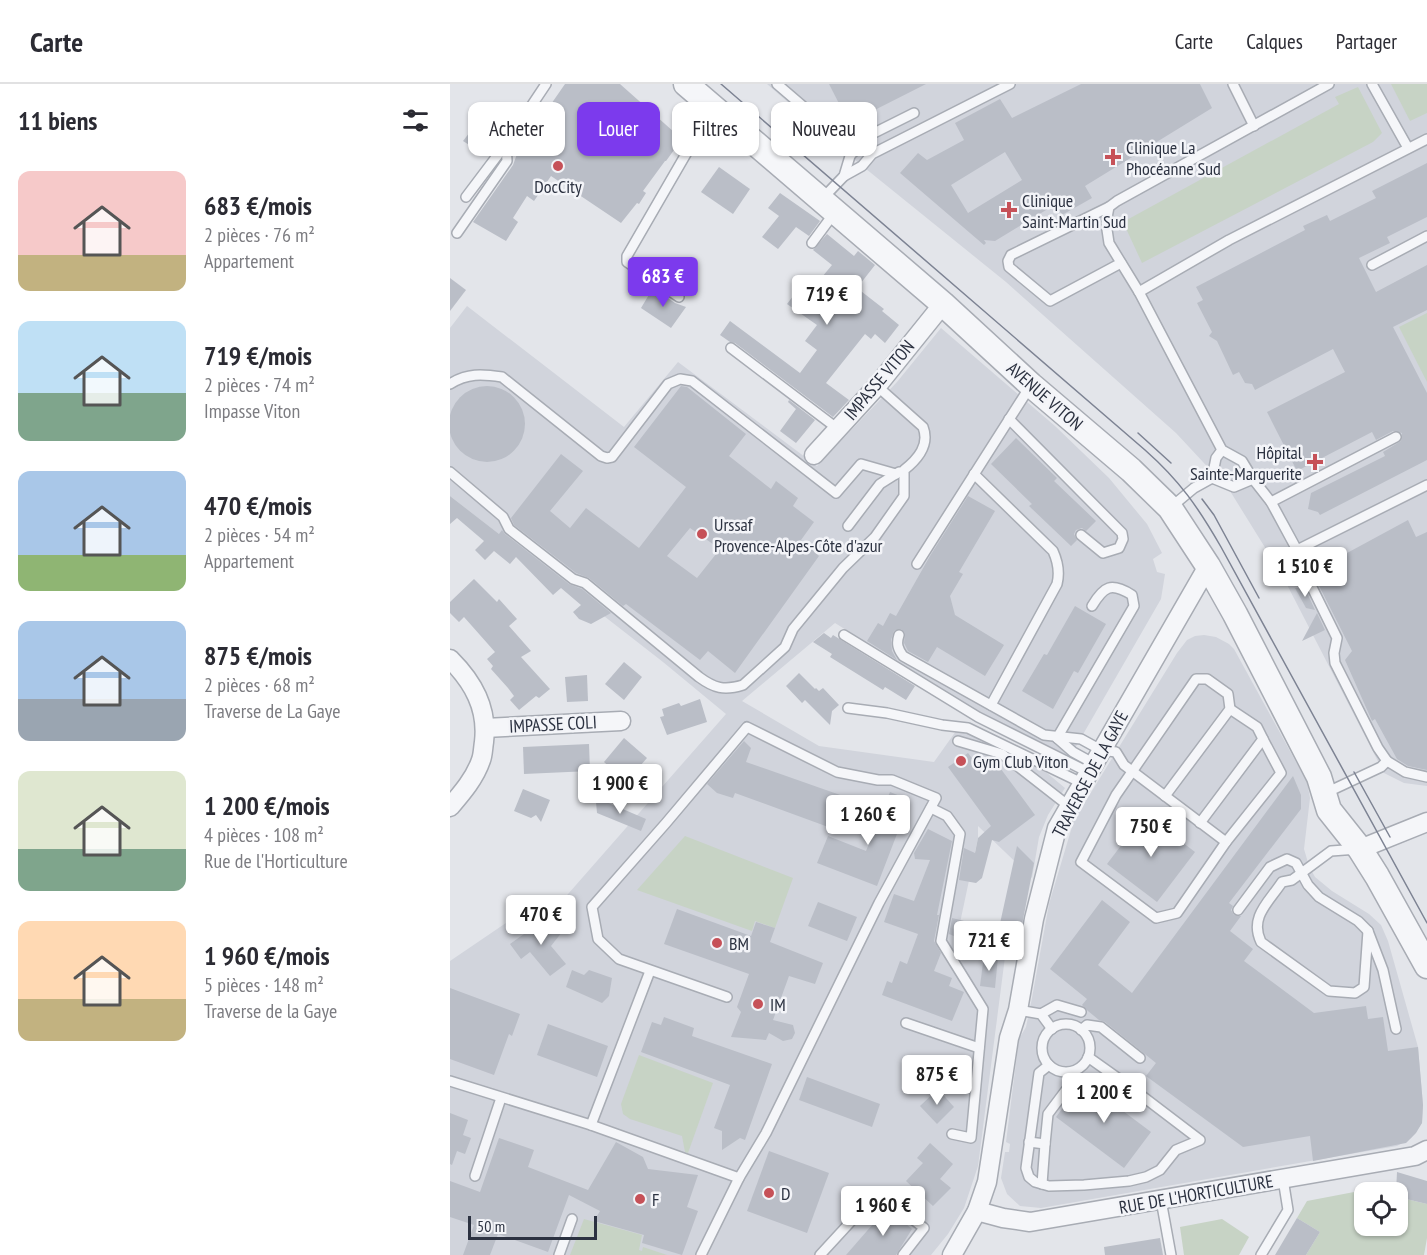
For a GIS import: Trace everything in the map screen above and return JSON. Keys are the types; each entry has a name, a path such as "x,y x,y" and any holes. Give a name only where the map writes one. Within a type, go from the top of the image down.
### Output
{"street":[{"name":"AVENUE VITON","path":"686,84 707,102"},
{"name":"AVENUE VITON","path":"759,147 943,303 1031,385 1131,470 1170,508 1208,566 1326,783 1342,804 1360,849 1427,966"},
{"name":"IMPASSE VITON","path":"814,455 877,386 943,303"},
{"name":"TRAVERSE DE LA GAYE","path":"977,1210 987,1182 1009,1038 1018,1010 1034,919 1057,828 1208,566"},
{"path":"450,659 465,674 478,695 485,728 481,760 468,785 450,807"},
{"name":"IMPASSE COLI","path":"485,728 621,720"},
{"path":"1360,849 1427,822"},
{"name":"RUE DE L'HORTICULTURE","path":"977,1210 1003,1218 1030,1222 1421,1153"},
{"path":"952,1255 977,1210"}],"lane":[{"path":"534,102 546,84"},
{"path":"777,84 798,102"},
{"path":"844,176 862,166 872,154 1010,84"},
{"path":"1233,84 1254,126"},
{"path":"1121,263 1050,301 1009,267 1008,261 1011,255 1109,207 1329,84"},
{"path":"1372,84 1408,148"},
{"path":"877,131 914,112"},
{"path":"1139,292 1229,240 1427,139"},
{"path":"466,197 497,156"},
{"path":"457,233 507,161 507,156"},
{"path":"679,297 627,262 627,256 685,156"},
{"path":"812,243 844,176 850,156"},
{"path":"1109,207 1106,223 1108,243 1139,292 1222,450 1242,461 1271,502 1297,550 1300,563 1337,638 1335,663 1378,748 1387,761 1404,772 1427,777"},
{"path":"1371,265 1427,236"},
{"path":"731,348 838,429"},
{"path":"450,384 464,376 482,374 502,377 601,456 607,458 612,456 668,384 680,379 692,381 836,493 861,464 900,472"},
{"path":"917,564 1031,385"},
{"path":"848,526 880,484 913,463 926,444 923,427 877,386"},
{"path":"1009,419 1122,533 1123,539 1119,548 1103,553 1082,535"},
{"path":"1271,502 1396,437"},
{"path":"1170,508 1194,488 1212,478 1216,458 1222,450"},
{"path":"450,472 503,518 509,529 573,579 585,583 711,686 724,689 743,685 785,647 793,629 843,568 875,537 904,496 900,472"},
{"path":"974,474 1053,551 1058,562 1057,584 991,705"},
{"path":"1212,478 1234,487 1253,479"},
{"path":"1297,550 1427,485"},
{"path":"1057,738 1134,606 1132,595 1121,588 1109,587 1101,592 1092,606"},
{"path":"844,635 978,717 1091,767"},
{"path":"899,635 898,650 903,656 1044,735 1082,739 1091,767"},
{"path":"1165,796 1230,709 1228,694 1206,679 1196,679 1132,771 1116,795 1081,862 1156,918 1177,913 1226,842 1281,773 1257,727 1230,709"},
{"path":"848,708 968,728 1091,767 1116,752 1124,765 1226,842"},
{"path":"701,1255 739,1178 766,1133 879,903 936,798 892,780 878,780 837,772 747,727 666,824 592,907 598,939 619,959 728,997"},
{"path":"1057,738 1091,767"},
{"path":"1200,823 1263,739"},
{"path":"958,741 1002,754 1070,807"},
{"path":"1326,783 1381,767 1387,761"},
{"path":"931,808 947,816 960,834 941,941 983,1009 971,1138 952,1134"},
{"path":"1360,849 1331,850 1293,880 1282,882 1260,913 1256,921 1256,932 1261,942 1329,992 1355,993 1364,987 1368,931"},
{"path":"1238,910 1270,867 1287,859 1296,863 1308,885 1318,897 1358,921 1368,931 1383,970 1396,1029"},
{"path":"591,1125 650,971"},
{"path":"1018,1010 1041,1014 1057,1005 1082,1012"},
{"path":"1041,1014 1052,1029"},
{"path":"906,1023 979,1047"},
{"path":"1067,1024 1081,1030 1089,1042 1088,1057 1078,1069 1072,1072 1055,1070 1049,1065 1042,1050 1043,1042 1052,1029 1067,1024"},
{"path":"1081,1030 1087,1025 1101,1026 1140,1058"},
{"path":"1049,1065 1039,1073 1026,1168 1029,1177 1042,1184 1084,1185 1146,1177 1160,1170 1176,1150 1200,1140 1088,1057"},
{"path":"450,1081 591,1125 739,1178"},
{"path":"1042,1184 1048,1114 1066,1090"},
{"path":"476,1176 501,1098"},
{"path":"1029,1142 1045,1144"},
{"path":"1261,1255 1288,1210 1283,1179"},
{"path":"820,1255 878,1192 924,1228 903,1255"},
{"path":"1161,1200 1171,1255"},
{"path":"559,1255 572,1219"}],"shaded area":[{"name":"Hôpital Sainte-Marguerite","path":"767,84 1427,84 1427,786 1404,783 1384,773 1282,575 1230,491 1176,433 1006,282 850,156 877,156 877,102 788,102"},
{"path":"467,306 624,427 678,362 817,466 897,382 941,328 1055,426 1109,478 1147,524 1162,553 1153,559 1157,572 1165,574 1161,599 1070,757 979,713 835,623 742,701 819,746 934,762 956,731 975,736 1041,768 1065,788 1048,815 1039,837 1032,878 978,826 978,838 957,937 1005,957 978,1166 964,1208 948,1234 931,1255 450,1255 450,961 528,908 547,918 726,714 450,496 450,328"},
{"path":"1204,635 1216,637 1234,649 1307,782 1310,798 1304,849 1315,877 1332,891 1369,914 1381,925 1388,941 1418,1047 1423,1105 1422,1123 1411,1138 1397,1146 1041,1208 1020,1206 1007,1194 1001,1178 1005,1152 1009,1152 1010,1144 1006,1142 1019,1039 1026,1027 1049,904 1074,820 1177,653 1187,640"}],"green space":[{"path":"1391,84 1427,84 1427,113 1410,121"},
{"path":"1358,87 1382,133 1373,142 1142,263 1123,222 1339,104 1335,97"},
{"path":"1427,313 1427,382 1399,327"},
{"path":"685,836 793,878 775,928 755,921 752,931 637,890"},
{"path":"639,1055 713,1083 688,1153 685,1152 682,1136 630,1119 623,1114 621,1104"},
{"path":"1354,1192 1354,1236 1408,1236 1408,1199 1427,1204 1427,1238 1424,1255 1306,1255 1320,1232 1297,1218 1307,1201"},
{"path":"584,1219 642,1235 639,1250 642,1251 643,1247 667,1255 570,1255"},
{"path":"1222,1219 1249,1237 1239,1255 1184,1255 1180,1227"}],"building":[{"name":"DocCity","path":"565,84 620,84 640,102 577,102 577,156 660,156 660,120 672,130 672,153 643,191 646,193 639,204 637,203 621,223 551,176 534,201 527,196 513,218 518,222 506,241 473,222 513,165 516,156 565,156 565,102 553,102"},
{"path":"829,84 926,84 877,109 877,102 838,102"},
{"path":"1081,84 1200,84 1212,108 1085,186 1092,198 1062,215 1056,204 995,241 984,240 986,243 984,245 900,173 918,153 927,160 964,140 955,123 1000,99 1012,118","holes":["1005,152 1022,180 968,213 951,185"]},
{"path":"468,134 468,144 463,141"},
{"path":"1427,163 1427,217 1387,237 1390,243 1359,258 1376,292 1427,265 1427,310 1393,327 1427,393 1427,460 1320,515 1308,509 1311,493 1385,456 1383,452 1401,441 1402,433 1393,431 1376,440 1372,432 1297,471 1267,412 1345,372 1333,349 1255,390 1252,384 1245,383 1239,372 1233,375 1217,341 1209,336 1212,332 1197,303 1203,300 1196,287 1305,230 1303,226 1327,215 1330,221 1376,198 1372,191"},
{"path":"719,167 750,189 733,214 701,192"},
{"path":"780,193 820,221 809,236 796,227 778,249 762,237 779,216 768,208"},
{"path":"827,234 854,256 858,251 875,265 857,288 884,309 882,311 899,325 885,343 875,334 871,339 865,334 826,383 849,400 833,417 735,343 720,335 730,321 800,373 817,350 805,341 817,325 787,304 803,283 812,289 832,265 813,250"},
{"path":"450,278 466,290 450,311"},
{"path":"653,288 675,303 686,307 671,328 641,308"},
{"path":"681,386 687,387 746,434 729,456 771,489 776,481 798,498 793,506 814,522 801,540 819,556 735,673 708,651 700,660 626,604 623,606 589,578 576,573 514,525 511,518 561,454 583,471 550,511 570,528 586,508 639,548 686,487 634,447","holes":["690,528 720,549 697,578 667,556"]},
{"path":"480,387 494,387 508,392 519,403 524,417 524,431 519,445 508,456 494,461 480,461 466,456 455,445 450,431 450,417 455,403 466,392"},
{"path":"789,400 815,420 796,443 780,431 796,409 788,402"},
{"path":"1016,438 1057,478 1054,481 1096,521 1086,531 1082,528 1076,530 1074,534 1077,540 1071,546 1029,506 1032,504 991,464"},
{"path":"450,496 499,534 502,530 569,584 582,589 611,613 591,624 579,619 573,612 581,605 561,588 553,595 516,557 510,564 494,551 485,560 475,550 484,541 457,518 450,524"},
{"path":"968,496 995,511 959,572 963,574 950,596 955,615 1004,645 985,676 937,647 928,662 908,651 904,643 905,633 901,629 894,631 891,640 892,651 897,660 867,641 878,623 883,626 890,613 896,616"},
{"path":"1408,520 1416,537 1427,532 1427,770 1408,766 1397,759 1375,719 1372,721 1345,660 1352,651 1312,572"},
{"path":"474,579 497,602 499,599 517,619 509,626 531,651 521,657 550,689 539,698 536,696 519,710 510,700 514,696 491,669 493,666 487,659 495,652 464,617 459,622 450,613 450,602"},
{"path":"1295,588 1305,588 1315,610 1306,608"},
{"path":"1075,606 1106,624 1078,673 1074,671 1053,709 1022,691 1044,654 1047,655"},
{"path":"1317,613 1325,630 1302,641"},
{"path":"824,633 831,638 833,635 915,686 906,700 885,687 883,690 830,657 832,654 813,642"},
{"path":"624,662 642,677 624,700 605,684"},
{"path":"799,673 815,689 819,691 823,688 839,705 832,711 830,725 805,700 802,703 786,686"},
{"path":"587,675 588,701 567,702 565,677"},
{"path":"700,699 707,722 667,735 660,717 664,716 662,709 679,703 681,706"},
{"path":"624,738 647,758 633,774 621,777 604,762"},
{"path":"744,741 751,748 746,762 843,796 831,828 735,793 733,798 717,793 707,784"},
{"path":"589,744 590,771 524,774 523,747"},
{"path":"968,753 978,766 989,758 992,763 995,761 1035,815 999,842 992,840 982,878 976,883 959,880 964,848 975,853 978,838 991,826 948,767"},
{"path":"1293,776 1301,795 1301,809 1229,903 1233,906 1231,910 1234,915 1241,916 1230,931 1253,949 1244,961 1314,1013 1366,1006 1368,1019 1383,1017 1388,1051 1418,1047 1423,1105 1422,1123 1406,1143 1313,1161 1310,1136 1243,1147 1146,1076 1156,1063 1088,1011 1082,1005 1087,999 1050,969 1102,900 1130,922 1098,965 1132,993"},
{"path":"523,789 550,800 541,822 536,815 531,818 514,811"},
{"path":"890,792 910,800 877,886 817,863 828,836 866,851"},
{"path":"604,801 646,819 641,831 597,813 596,802"},
{"path":"1145,814 1195,852 1157,902 1107,864"},
{"path":"928,829 952,841 937,915 939,915 934,941 941,953 934,971 952,978 949,986 964,992 952,1021 882,995 887,981 892,983 900,961 907,964 918,934 884,922 894,894 914,901 930,860 915,859 914,853"},
{"path":"1017,846 1034,863 1016,956 991,951 996,927 999,928"},
{"path":"818,902 857,917 847,941 808,926"},
{"path":"677,909 751,936 756,922 775,928 770,942 823,963 815,984 789,976 773,1020 793,1025 795,1033 792,1039 783,1041 769,1033 766,1040 731,1037 741,1012 737,1007 749,974 664,944"},
{"path":"952,918 964,921 963,925 969,927 966,941 949,934"},
{"path":"545,919 562,932 551,946 566,964 550,976 530,952 521,959 510,944"},
{"path":"984,955 998,957 995,988 980,986"},
{"path":"572,970 584,975 589,970 612,978 609,996 602,1003 566,987"},
{"path":"450,988 520,1014 512,1036 509,1034 494,1075 450,1059"},
{"path":"664,1017 694,1028 692,1036 772,1064 745,1140 740,1138 722,1150 722,1131 714,1128 730,1085 641,1052 652,1022 661,1025"},
{"path":"548,1024 608,1046 597,1077 537,1055"},
{"path":"807,1077 880,1104 872,1127 799,1100"},
{"path":"1083,1081 1151,1132 1124,1168 1056,1117"},
{"path":"938,1089 954,1107 937,1124 920,1106"},
{"path":"450,1113 468,1120 463,1135 471,1138 465,1154 457,1151 452,1165 450,1164"},
{"path":"499,1138 534,1150 528,1167 588,1190 616,1142 643,1157 648,1169 698,1175 687,1207 698,1211 682,1255 642,1243 644,1235 594,1221 600,1211 569,1195 548,1252 498,1234 490,1255 463,1255 474,1225 450,1217 450,1181 480,1192"},
{"path":"930,1143 953,1164 940,1179 951,1188 933,1206 906,1181 923,1163 917,1158"},
{"name":"D","path":"769,1151 829,1173 807,1233 747,1211"},
{"path":"1397,1172 1427,1181 1427,1204 1408,1199 1408,1182 1396,1182"},
{"path":"887,1208 912,1229 896,1255 846,1255"},
{"path":"1297,1218 1320,1232 1306,1255 1275,1255"},
{"path":"1160,1238 1163,1255 1105,1255 1104,1247"}],"tram line":[{"path":"721,84 1145,450 1178,484 1196,507 1221,547 1427,923"},
{"path":"1138,433 1171,463"},
{"path":"1202,499 1214,515 1259,598"},
{"path":"1354,772 1390,837"}],"place":[{"name":"Clinique La Phocéanne Sud","path":"1113,157"},
{"name":"DocCity","path":"558,166"},
{"name":"Clinique Saint-Martin Sud","path":"1009,210"},
{"name":"Hôpital Sainte-Marguerite","path":"1315,462"},
{"name":"Urssaf Provence-Alpes-Côte d'azur","path":"702,534"},
{"name":"Gym Club Viton","path":"961,761"},
{"name":"BM","path":"717,943"},
{"name":"IM","path":"758,1004"},
{"name":"D","path":"769,1193"},
{"name":"F","path":"640,1199"}]}
